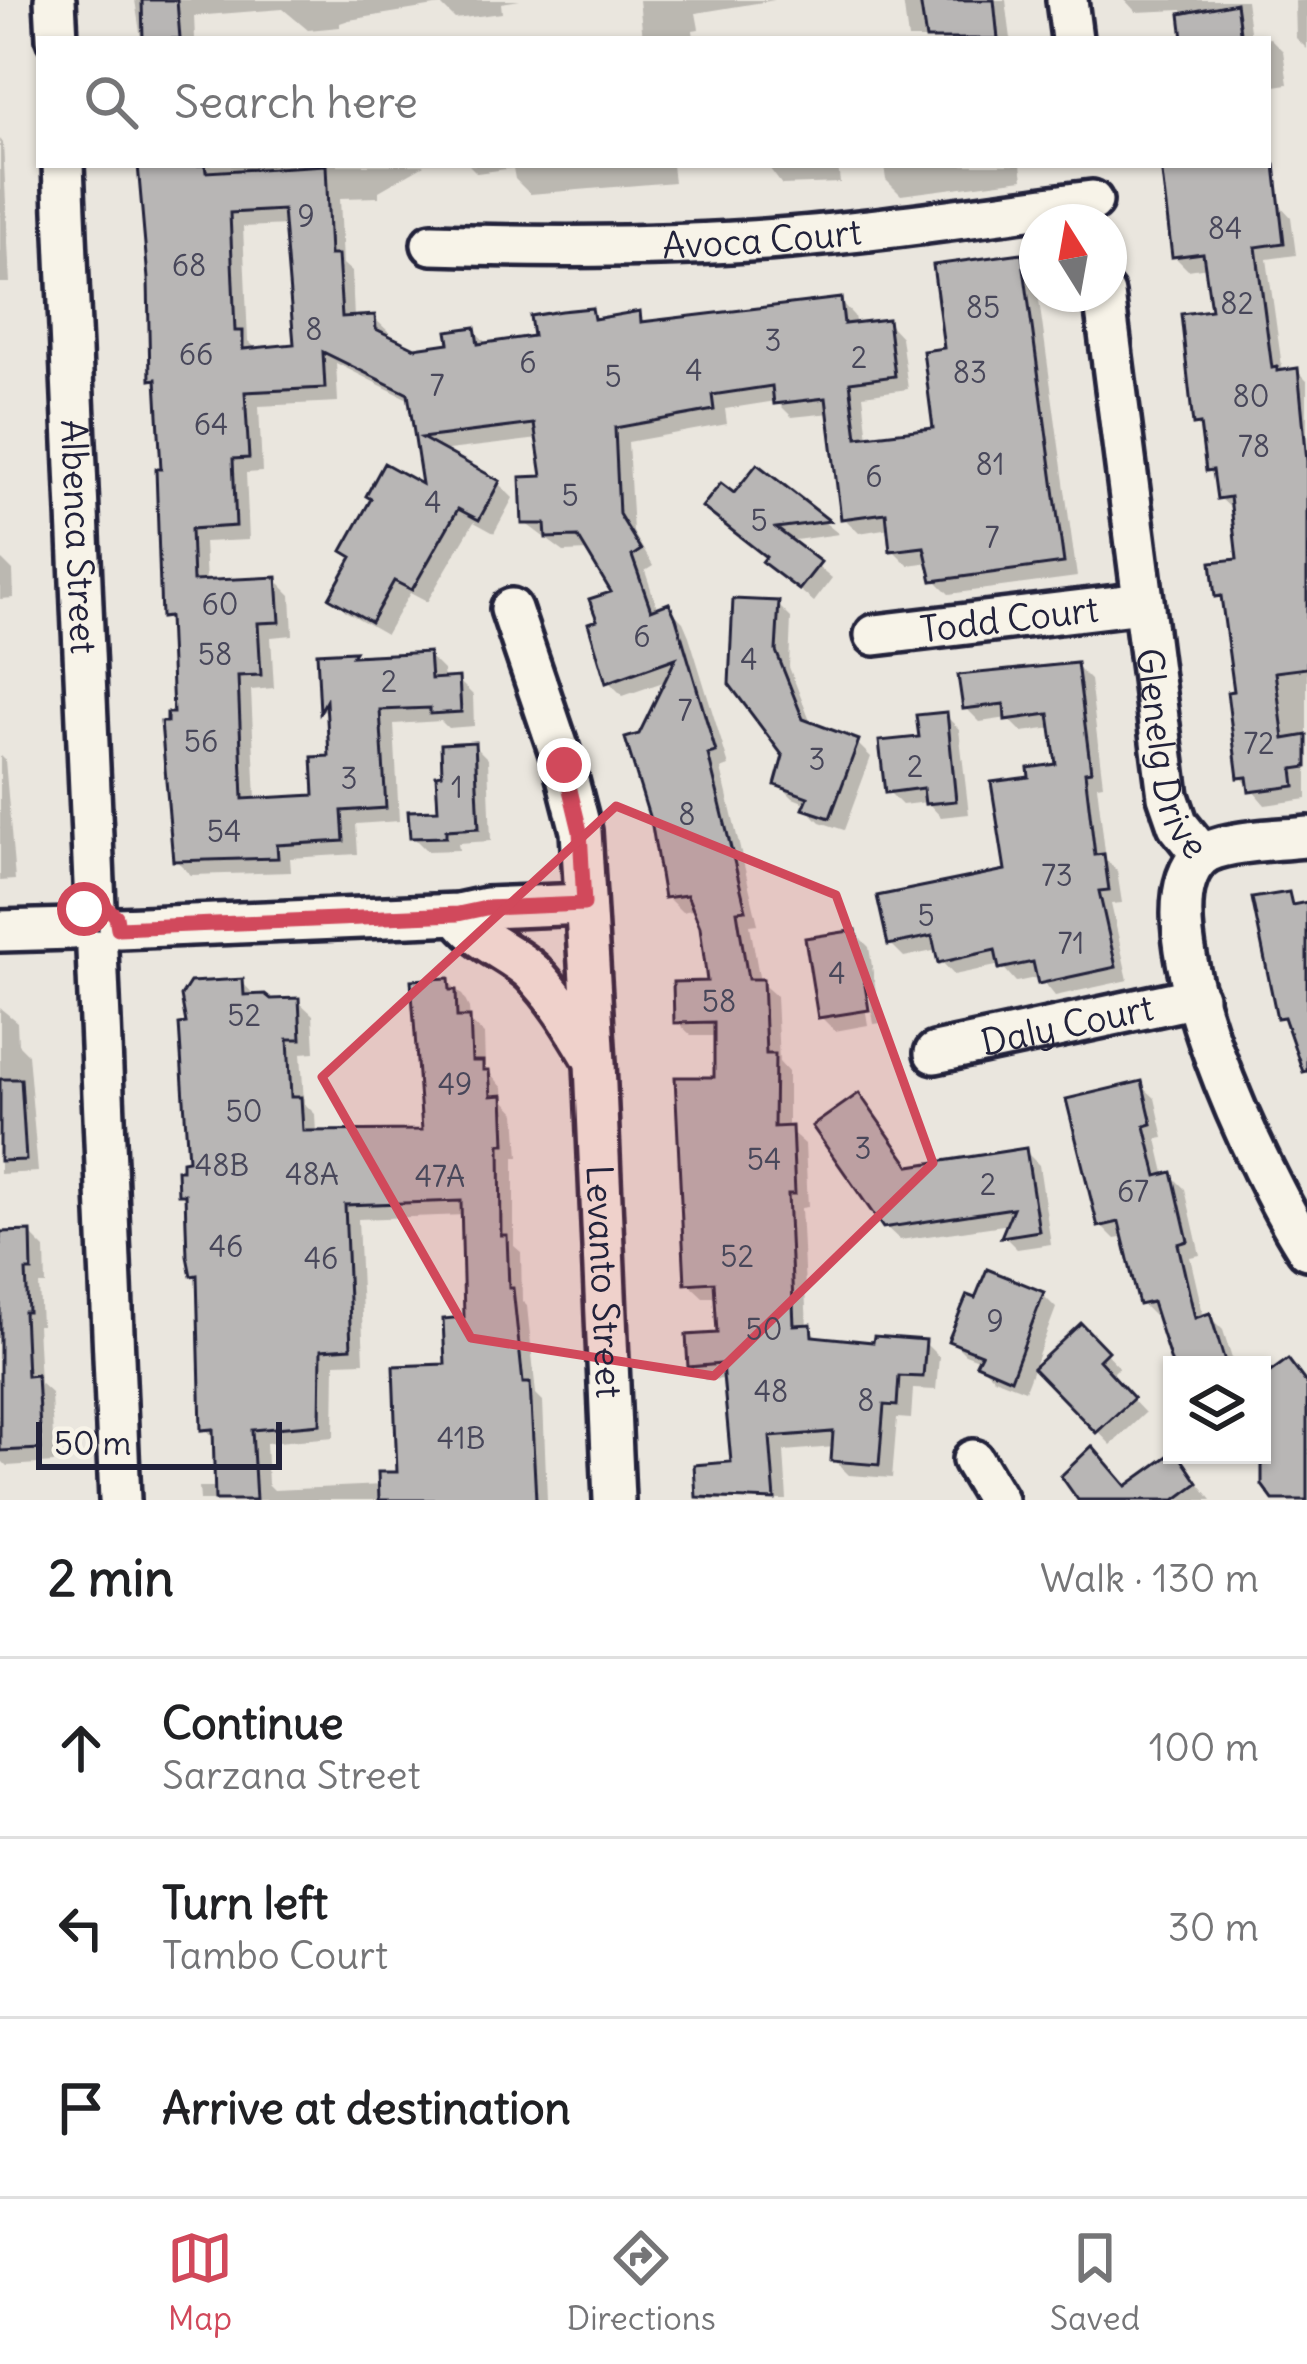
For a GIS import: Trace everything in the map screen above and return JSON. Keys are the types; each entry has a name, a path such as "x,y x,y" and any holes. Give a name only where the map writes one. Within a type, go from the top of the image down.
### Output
{"street":[{"path":"56,0 57,36"},
{"path":"1066,0 1072,36"},
{"name":"Albenca Street","path":"63,168 120,1500"},
{"name":"Avoca Court","path":"432,244 709,244 807,236 1091,196"},
{"name":"Glenelg Drive","path":"1105,312 1168,796 1178,825 1202,855 1190,873 1181,903 1197,997 1221,1075 1254,1154 1307,1249"},
{"name":"Todd Court","path":"875,635 1142,603"},
{"name":"Levanto Street","path":"512,609 575,804 581,840 614,1500"},
{"path":"1202,855 1225,847 1307,837"},
{"path":"0,932 458,914 486,908 584,904"},
{"name":"Levanto Street","path":"458,914 470,931 530,971 569,1018 595,1063"},
{"path":"530,971 568,966 587,952"},
{"name":"Daly Court","path":"935,1053 1197,997"},
{"path":"974,1460 997,1500"}],"highlighted area":[{"path":"616,806 836,895 933,1163 714,1376 471,1338 322,1077"}],"building":[{"path":"142,0 177,0 180,36 143,36"},
{"path":"920,0 994,0 998,36 926,36"},
{"path":"1236,3 1241,36 1183,36 1180,14"},
{"path":"1275,165 1284,243 1256,247 1272,368 1298,368 1307,461 1307,668 1275,672 1284,739 1307,735 1307,767 1293,769 1295,786 1249,792 1247,777 1238,778 1227,692 1234,691 1221,596 1215,597 1211,562 1237,559 1230,497 1217,499 1213,470 1206,471 1200,424 1193,425 1181,314 1211,310 1203,253 1172,257 1161,168"},
{"path":"138,168 205,168 206,172 326,168 330,255 338,255 342,317 375,315 376,329 415,348 449,343 447,331 475,327 478,344 533,336 530,316 561,311 592,308 594,319 640,311 641,322 841,298 844,324 888,319 895,376 850,382 857,437 933,428 923,351 944,348 933,265 1019,253 1019,312 1030,312 1064,563 932,581 924,547 890,551 886,513 841,519 826,398 774,404 772,386 712,395 714,410 615,428 619,514 641,550 632,556 651,610 669,603 676,618 716,752 708,754 746,910 737,911 748,979 763,979 766,1054 775,1054 774,1127 792,1126 795,1194 788,1194 794,1325 811,1324 812,1336 873,1342 874,1336 926,1340 923,1377 899,1376 897,1406 884,1405 879,1465 831,1461 833,1432 770,1437 775,1500 696,1497 694,1465 731,1462 722,1364 688,1367 686,1335 717,1333 714,1282 685,1284 675,1077 714,1077 714,1022 674,1023 673,982 707,981 700,927 687,895 664,898 652,826 625,738 639,734 676,658 606,683 588,623 597,620 589,599 611,592 578,537 546,538 545,524 522,524 520,477 542,476 534,424 422,438 500,481 479,520 458,509 412,590 394,581 371,622 329,598 352,557 342,551 371,499 366,496 384,463 422,484 408,394 323,352 325,388 245,392 249,458 233,459 236,526 191,529 193,581 277,577 280,622 258,623 261,675 238,676 243,799 314,795 312,757 329,756 326,701 320,712 317,653 429,652 431,679 459,677 461,712 380,710 386,808 342,811 344,841 277,845 278,858 173,861 161,722 173,713 169,617 161,618 156,379 150,380","holes":["283,210 294,344 243,349 243,331 235,331 230,213"]},
{"path":"757,464 830,521 776,528 821,562 799,590 762,562 766,557 702,507 721,483 734,493"},
{"path":"733,599 779,601 776,651 803,719 859,740 830,818 803,809 808,797 775,785 783,756 729,684"},
{"path":"1077,663 1091,771 1085,772 1095,855 1104,854 1109,890 1099,891 1116,967 1038,984 1033,962 999,969 995,950 938,963 932,936 888,945 877,896 1005,870 991,782 1029,777 1028,768 1056,764 1049,714 1005,720 1004,704 963,709 958,675"},
{"path":"947,712 956,801 925,804 923,788 885,793 879,741 919,737 916,715"},
{"path":"475,742 479,828 446,830 446,837 410,838 408,811 438,810 441,744"},
{"path":"1289,892 1292,905 1307,902 1307,1071 1303,1072 1284,1017 1277,1018 1252,898"},
{"path":"856,930 869,1010 818,1018 805,938"},
{"path":"449,978 450,990 456,990 457,1017 470,1017 472,1061 483,1061 483,1070 489,1070 491,1096 503,1095 501,1235 507,1235 509,1288 513,1288 523,1383 530,1383 536,1500 379,1500 378,1472 397,1472 393,1366 445,1364 443,1319 464,1317 461,1201 345,1205 351,1348 321,1350 320,1424 252,1430 256,1500 215,1500 213,1429 201,1430 197,1275 191,1276 187,1256 185,1194 178,1194 177,1170 188,1160 179,1024 186,1023 181,996 190,982 243,979 244,995 299,998 301,1039 288,1039 291,1097 301,1097 303,1131 422,1130 411,980"},
{"path":"0,1079 21,1079 26,1160 0,1161"},
{"path":"1142,1081 1152,1124 1145,1126 1157,1176 1172,1172 1188,1241 1178,1244 1195,1318 1210,1313 1223,1356 1169,1356 1152,1302 1139,1305 1119,1222 1098,1227 1066,1099"},
{"path":"859,1093 910,1166 1026,1148 1039,1231 1001,1237 1013,1208 883,1228 812,1126"},
{"path":"31,1231 32,1271 26,1271 28,1312 24,1312 27,1376 37,1375 41,1449 0,1451 0,1232"},
{"path":"987,1269 1044,1292 1011,1379 976,1364 981,1354 948,1341 967,1295 975,1298"},
{"path":"1081,1323 1108,1351 1099,1360 1134,1398 1096,1433 1033,1368"},
{"path":"1288,1359 1307,1384 1307,1500 1273,1500 1262,1485 1262,1464 1271,1464 1271,1371"},
{"path":"1092,1446 1126,1486 1163,1459 1163,1464 1185,1464 1198,1483 1175,1500 1078,1500 1061,1476"}],"route":[{"path":"84,909 107,908 116,916 118,928 584,904 580,831 564,765"}]}
